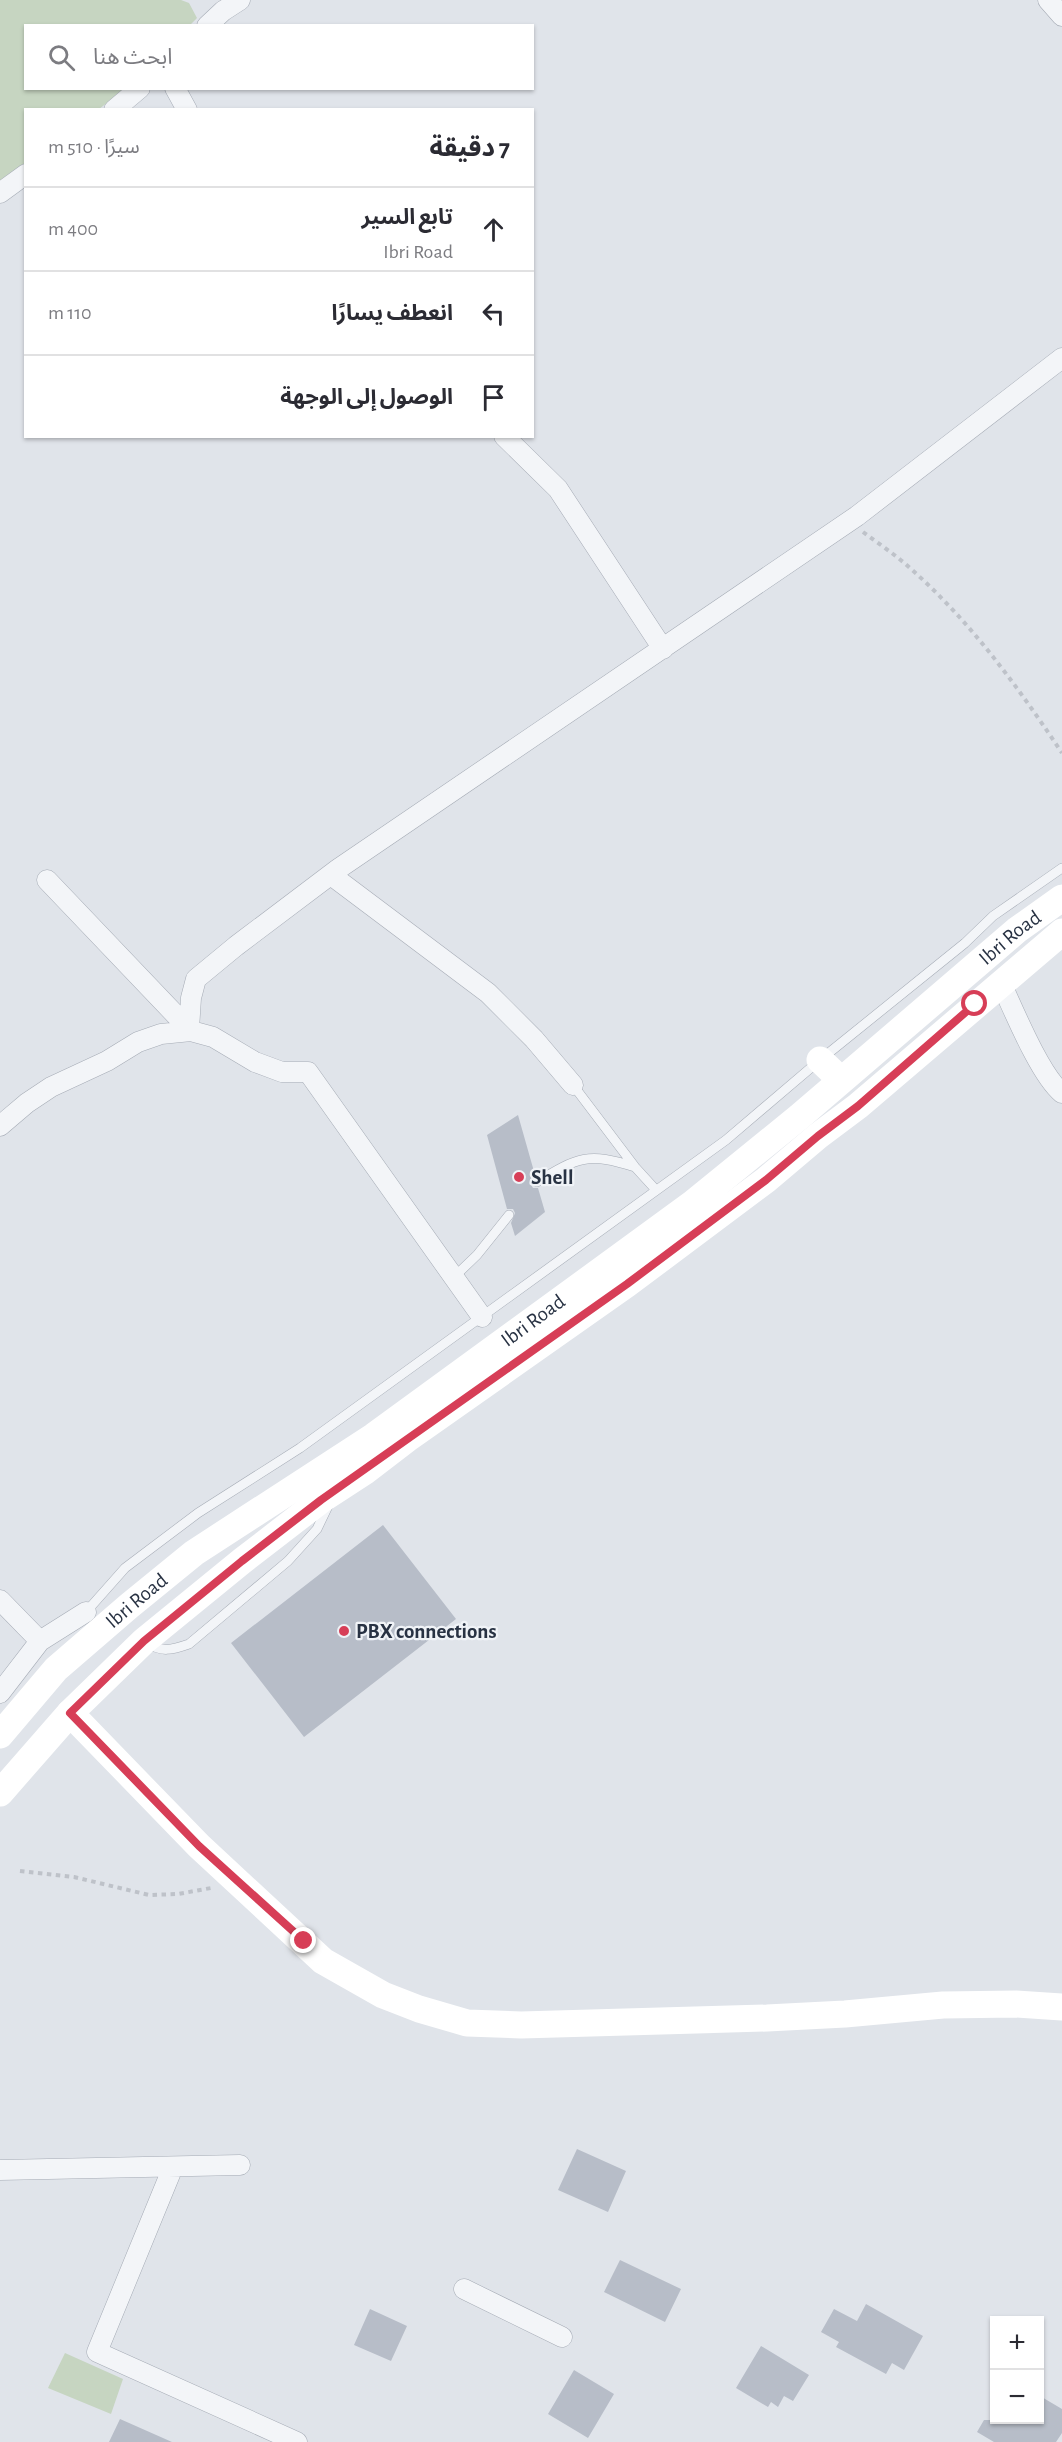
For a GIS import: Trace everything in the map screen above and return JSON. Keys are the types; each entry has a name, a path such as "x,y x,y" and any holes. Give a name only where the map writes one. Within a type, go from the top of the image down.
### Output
{"main road":[{"name":"Ibri Road","path":"0,1735 56,1669 129,1605 194,1553 374,1436 692,1204 799,1118 1017,930 1062,898"},
{"name":"Ibri Road","path":"0,1793 70,1713 144,1641 242,1561 335,1491 552,1338 766,1180 858,1106 1062,932"},
{"path":"820,1060 841,1080"},
{"path":"144,1641 137,1627 141,1611 194,1553"},
{"path":"70,1713 199,1846 323,1961 383,1995 419,2009 467,2023 531,2025 844,2014 943,2005 1016,2004 1062,2007"}],"street":[{"path":"209,24 240,0"},
{"path":"1048,0 1062,16"},
{"path":"116,108 138,90"},
{"path":"176,90 186,108"},
{"path":"0,193 24,175"},
{"path":"190,1030 191,998 196,980 236,946 331,874 850,521 1062,358"},
{"path":"506,438 558,489 663,649"},
{"path":"331,874 488,993 534,1039 573,1085"},
{"path":"47,880 190,1030"},
{"path":"1001,983 1032,1048 1055,1087 1062,1093"},
{"path":"0,1126 27,1103 51,1087 107,1061 138,1042 161,1034 190,1030 213,1037 255,1062 282,1072 308,1072 482,1317"},
{"path":"0,1600 40,1641"},
{"path":"0,1693 40,1641 86,1612"},
{"path":"0,2170 240,2165"},
{"path":"173,2167 98,2352 297,2442"},
{"path":"464,2289 562,2337"}],"lane":[{"path":"86,1612 125,1568 189,1520 300,1448 726,1140 820,1060 965,943 993,916 1062,868"},
{"path":"573,1085 635,1167 656,1190"},
{"path":"537,1182 568,1163 592,1157 610,1159 635,1167"},
{"path":"453,1278 477,1254 509,1215"}],"path":[{"path":"850,521 910,568 960,617 1034,711 1062,753"},
{"path":"20,1871 74,1877 149,1895 178,1894 215,1887 246,1890"}],"green space":[{"path":"0,0 181,0 189,3 197,18 191,24 24,24 24,90 124,90 100,108 24,108 24,164 0,181"},
{"path":"65,2353 123,2379 111,2414 48,2388"}],"building":[{"path":"518,1115 535,1175 530,1183 533,1188 538,1188 545,1212 515,1236 511,1223 515,1213 513,1209 507,1209 487,1135"},
{"name":"PBX connections","path":"383,1525 456,1619 304,1737 231,1643"},
{"path":"577,2149 626,2171 608,2212 558,2190"},
{"path":"620,2260 681,2289 665,2322 604,2292"},
{"path":"866,2304 923,2336 904,2370 892,2363 886,2374 836,2347 839,2342 821,2332 834,2309 857,2321"},
{"path":"370,2309 407,2326 391,2361 354,2345"},
{"path":"761,2346 809,2375 793,2401 784,2396 778,2407 771,2402 768,2407 736,2388"},
{"path":"574,2370 614,2394 588,2438 548,2414"},
{"path":"1044,2398 1062,2409 1062,2433 1056,2442 994,2442 977,2432 984,2420 990,2420 990,2424 1044,2424"},
{"path":"120,2419 172,2442 109,2442"}],"place":[{"name":"Shell","path":"519,1177"},
{"name":"PBX connections","path":"344,1631"}],"route":[{"path":"304,1941 199,1846 70,1713 144,1641 242,1561 321,1500 552,1338 766,1180 858,1106 975,1004"}]}
